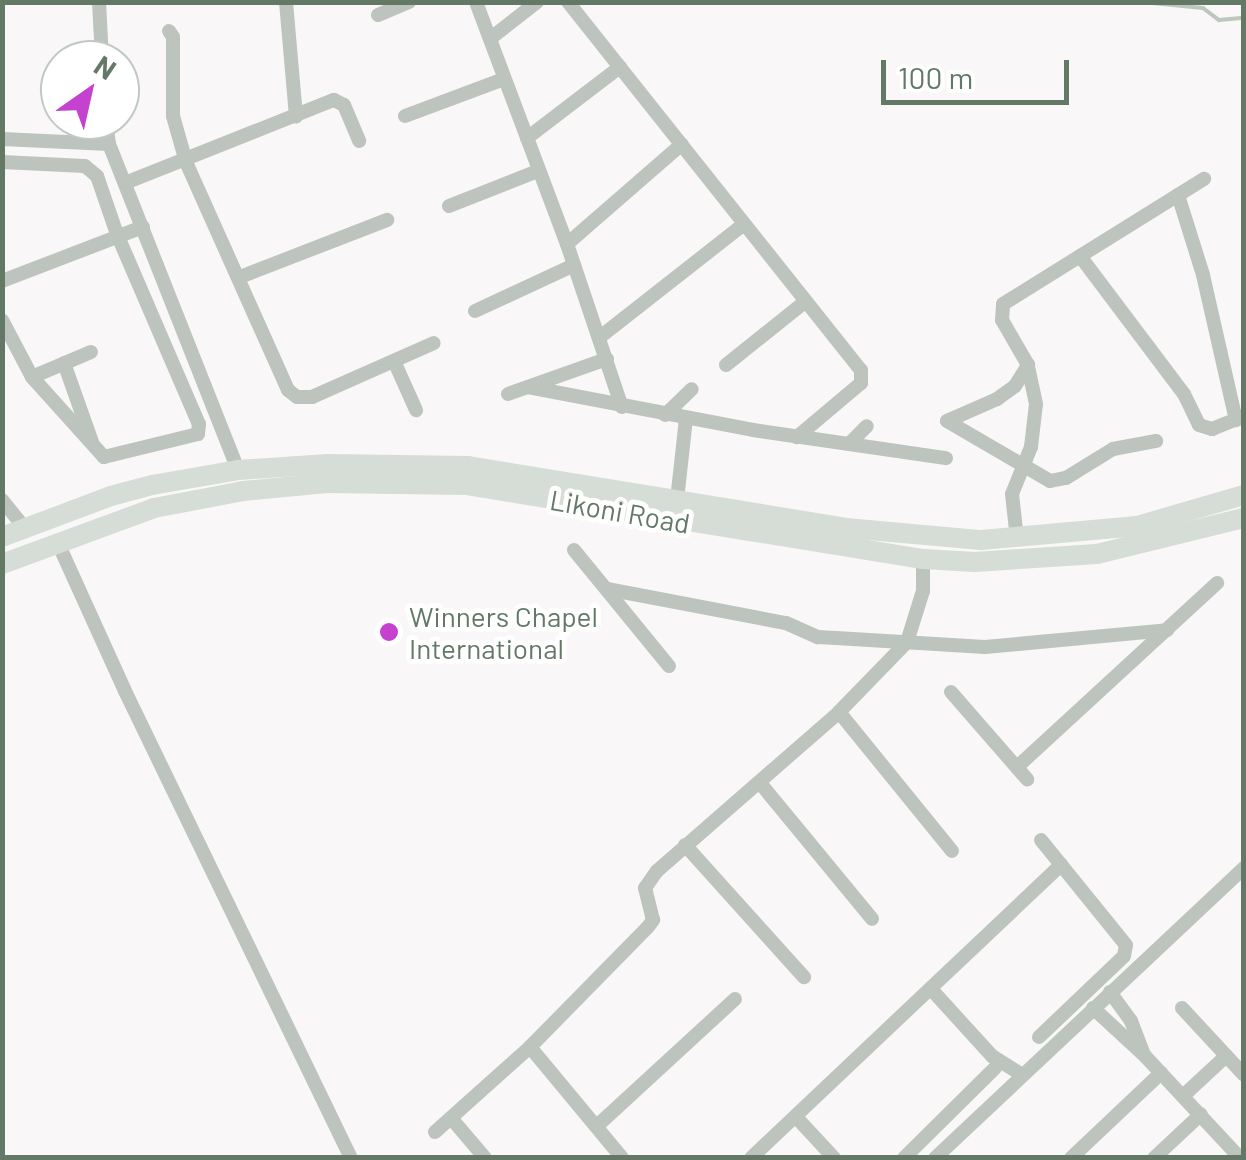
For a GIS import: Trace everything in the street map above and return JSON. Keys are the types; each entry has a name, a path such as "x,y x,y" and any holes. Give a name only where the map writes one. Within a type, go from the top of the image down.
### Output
{"main road":[{"name":"Likoni Road","path":"2,537 111,496 238,470 435,463 923,537 1016,540 1137,526 1244,495"},
{"path":"238,470 244,491"},
{"name":"Likoni Road","path":"2,564 136,512 244,491 327,483 466,486 922,559 975,562 1097,554 1244,518"}],"street":[{"path":"99,2 101,40"},
{"path":"286,2 296,117"},
{"path":"378,16 409,2"},
{"path":"476,2 567,244 622,408"},
{"path":"491,38 537,2"},
{"path":"568,2 862,377 796,436"},
{"path":"170,31 174,37 172,103 186,162 288,390 297,397 312,397 434,343"},
{"path":"527,138 620,67"},
{"path":"405,116 504,79"},
{"path":"125,183 340,101 359,141"},
{"path":"2,139 109,144"},
{"path":"108,140 238,470"},
{"path":"567,244 682,144"},
{"path":"2,162 85,166 92,171 199,424 198,434 110,458 96,452 32,377 2,320"},
{"path":"449,206 538,171"},
{"path":"1016,540 1012,494 1036,416 1028,365 1002,320 1003,304 1204,179"},
{"path":"1080,256 1184,394 1199,425 1212,428 1240,418 1178,195"},
{"path":"240,277 387,220"},
{"path":"600,336 744,224"},
{"path":"2,282 143,226"},
{"path":"475,311 574,265"},
{"path":"726,365 806,301"},
{"path":"32,377 92,352"},
{"path":"508,394 607,358"},
{"path":"394,361 416,410"},
{"path":"64,363 96,452"},
{"path":"1028,365 1006,393 947,420 1044,479 1058,480 1113,449 1156,441"},
{"path":"528,387 622,408 946,458"},
{"path":"665,414 692,389"},
{"path":"677,500 686,418"},
{"path":"848,444 867,426"},
{"path":"2,500 23,526"},
{"path":"57,541 125,691 351,1158"},
{"path":"574,550 669,666"},
{"path":"435,1132 530,1047 648,927 652,920 645,888 685,846 839,712 906,642 924,591 922,559"},
{"path":"951,692 1022,773 1217,584"},
{"path":"607,589 786,622 818,636 985,647 1167,630"},
{"path":"839,712 952,851"},
{"path":"760,783 872,919"},
{"path":"1038,1036 1126,951 1124,941 1041,840"},
{"path":"685,846 804,977"},
{"path":"751,1158 1062,865"},
{"path":"935,1158 1244,868"},
{"path":"931,989 1010,1086"},
{"path":"1110,992 1131,1020 1145,1056"},
{"path":"598,1125 735,999"},
{"path":"1093,1008 1161,1072 1240,1158"},
{"path":"1182,1008 1244,1075"},
{"path":"530,1047 622,1158"},
{"path":"1184,1096 1226,1056"},
{"path":"993,1062 1022,1075"},
{"path":"904,1158 993,1062"},
{"path":"1071,1158 1161,1072"},
{"path":"1154,1158 1201,1114"},
{"path":"796,1116 834,1158"},
{"path":"450,1118 485,1158"}],"waterway":[{"path":"1143,2 1203,8 1219,20 1244,18"}],"place":[{"name":"Winners Chapel International","path":"389,632"}]}
